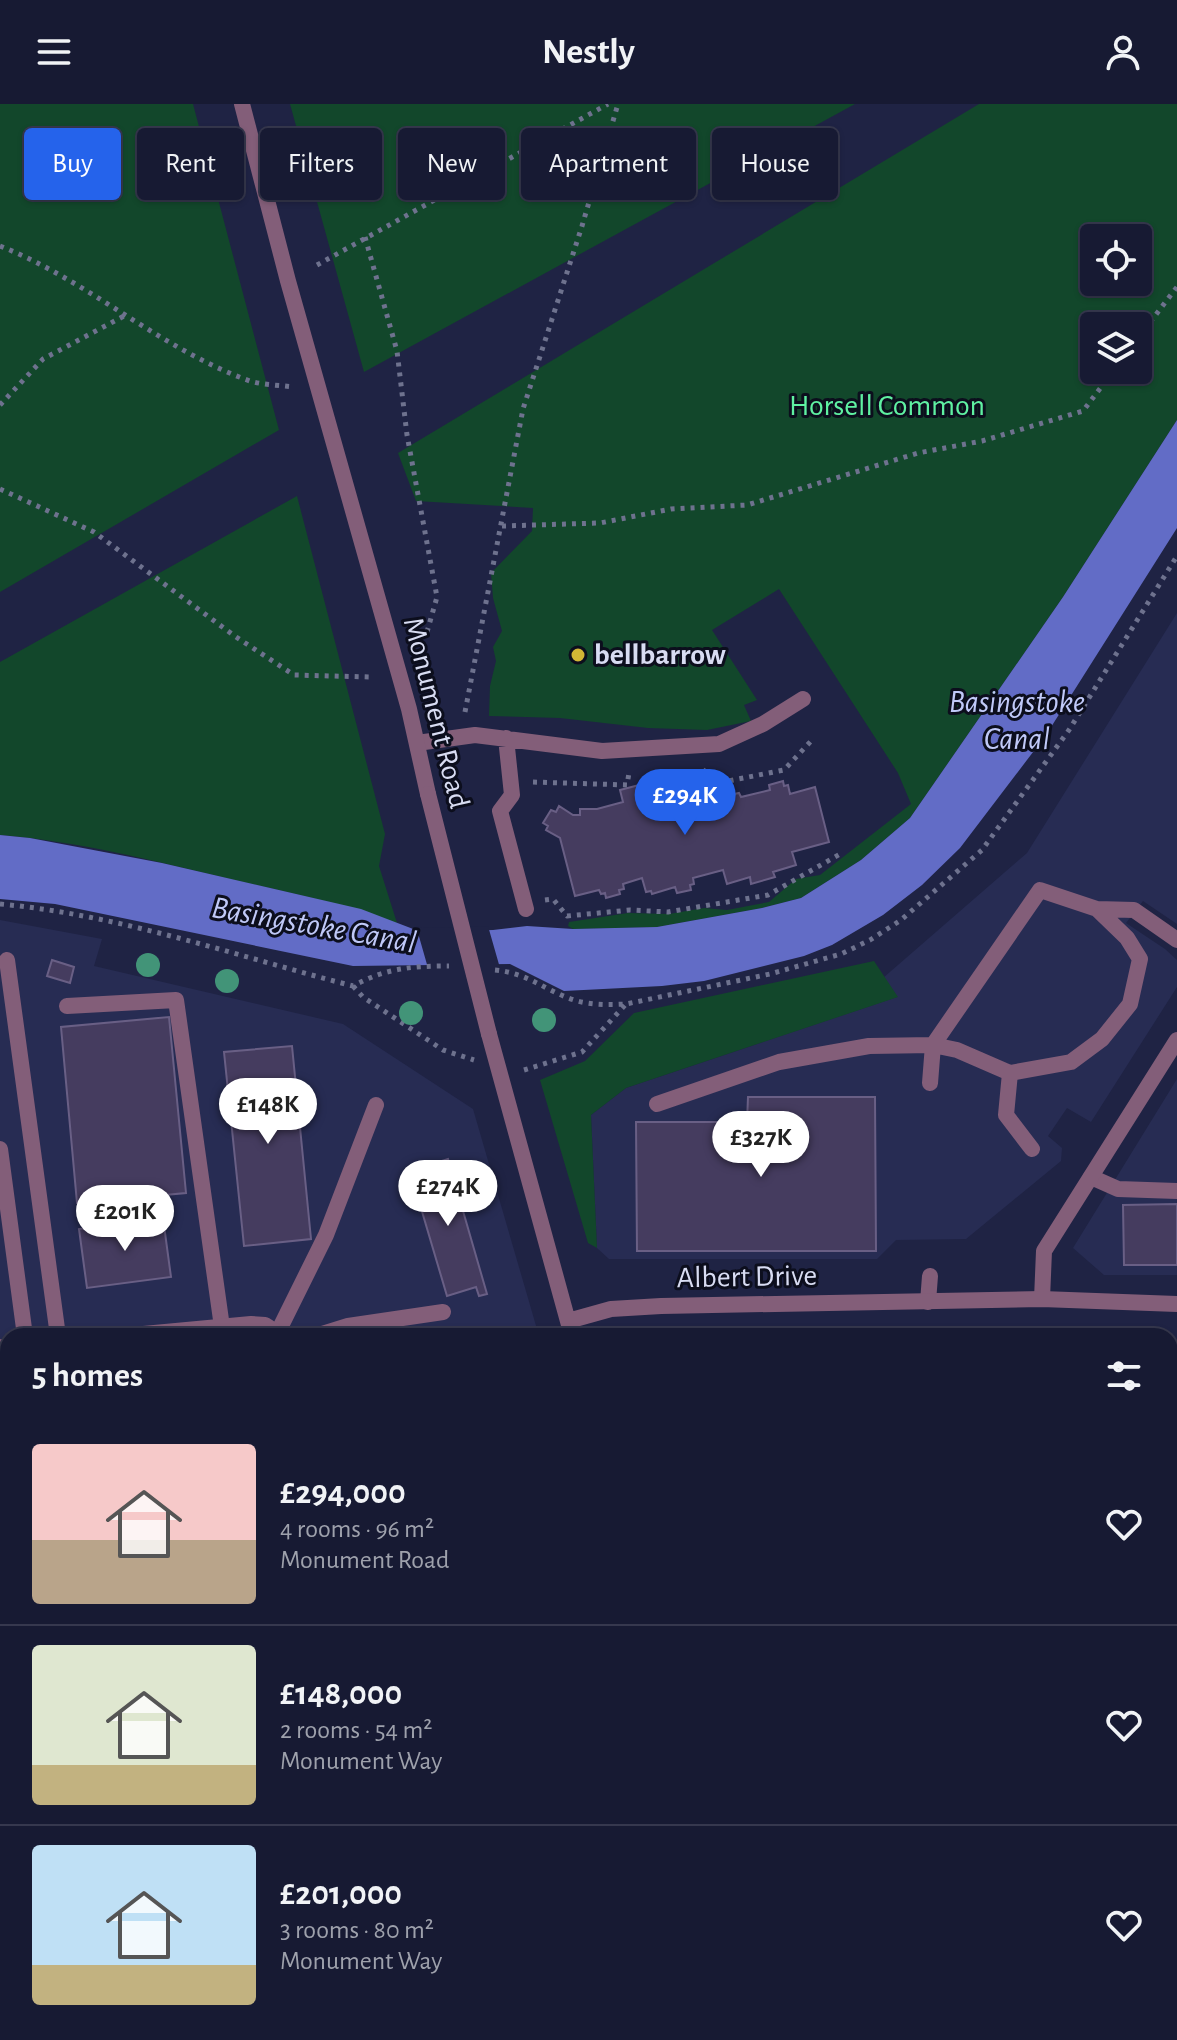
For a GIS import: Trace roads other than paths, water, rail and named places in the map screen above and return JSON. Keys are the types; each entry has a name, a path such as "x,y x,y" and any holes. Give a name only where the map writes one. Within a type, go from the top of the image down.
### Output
{"street":[{"name":"Monument Road","path":"242,104 417,743 489,1034 570,1328"},
{"path":"417,743 475,735 602,751 719,744 763,724 803,699"},
{"path":"506,738 512,795 500,811 525,905"},
{"path":"930,1083 933,1045 1040,890 1097,909 1134,910 1177,940"},
{"path":"657,1104 779,1062 869,1046 933,1045 957,1050 1010,1073 1071,1062 1102,1039 1130,1004 1140,959 1127,938 1097,909"},
{"path":"7,960 57,1328"},
{"path":"67,1006 176,1000 222,1327"},
{"path":"1042,1299 1044,1251 1177,1040"},
{"path":"1010,1073 1006,1115 1032,1149"},
{"path":"283,1328 326,1235 376,1105"},
{"path":"0,1149 24,1328"},
{"path":"1091,1177 1118,1189 1177,1191"},
{"path":"928,1302 930,1276"},
{"name":"Albert Drive","path":"570,1328 611,1309 661,1306 1042,1299 1177,1304"},
{"path":"342,1328 443,1312"},
{"path":"211,1328 251,1324 270,1328"}],"water":[{"name":"Basingstoke Canal","path":"1177,420 1177,528 1046,735 960,848 922,885 883,915 832,945 804,956 704,981 564,991 510,964 353,966 55,904 0,899 0,835 162,863 361,909 421,932 527,926 573,929 657,927 801,898 861,860 910,818 1063,597"}],"place":[{"name":"bellbarrow","path":"578,655"}],"park label":[{"name":"Horsell Common","path":"887,406"}]}
